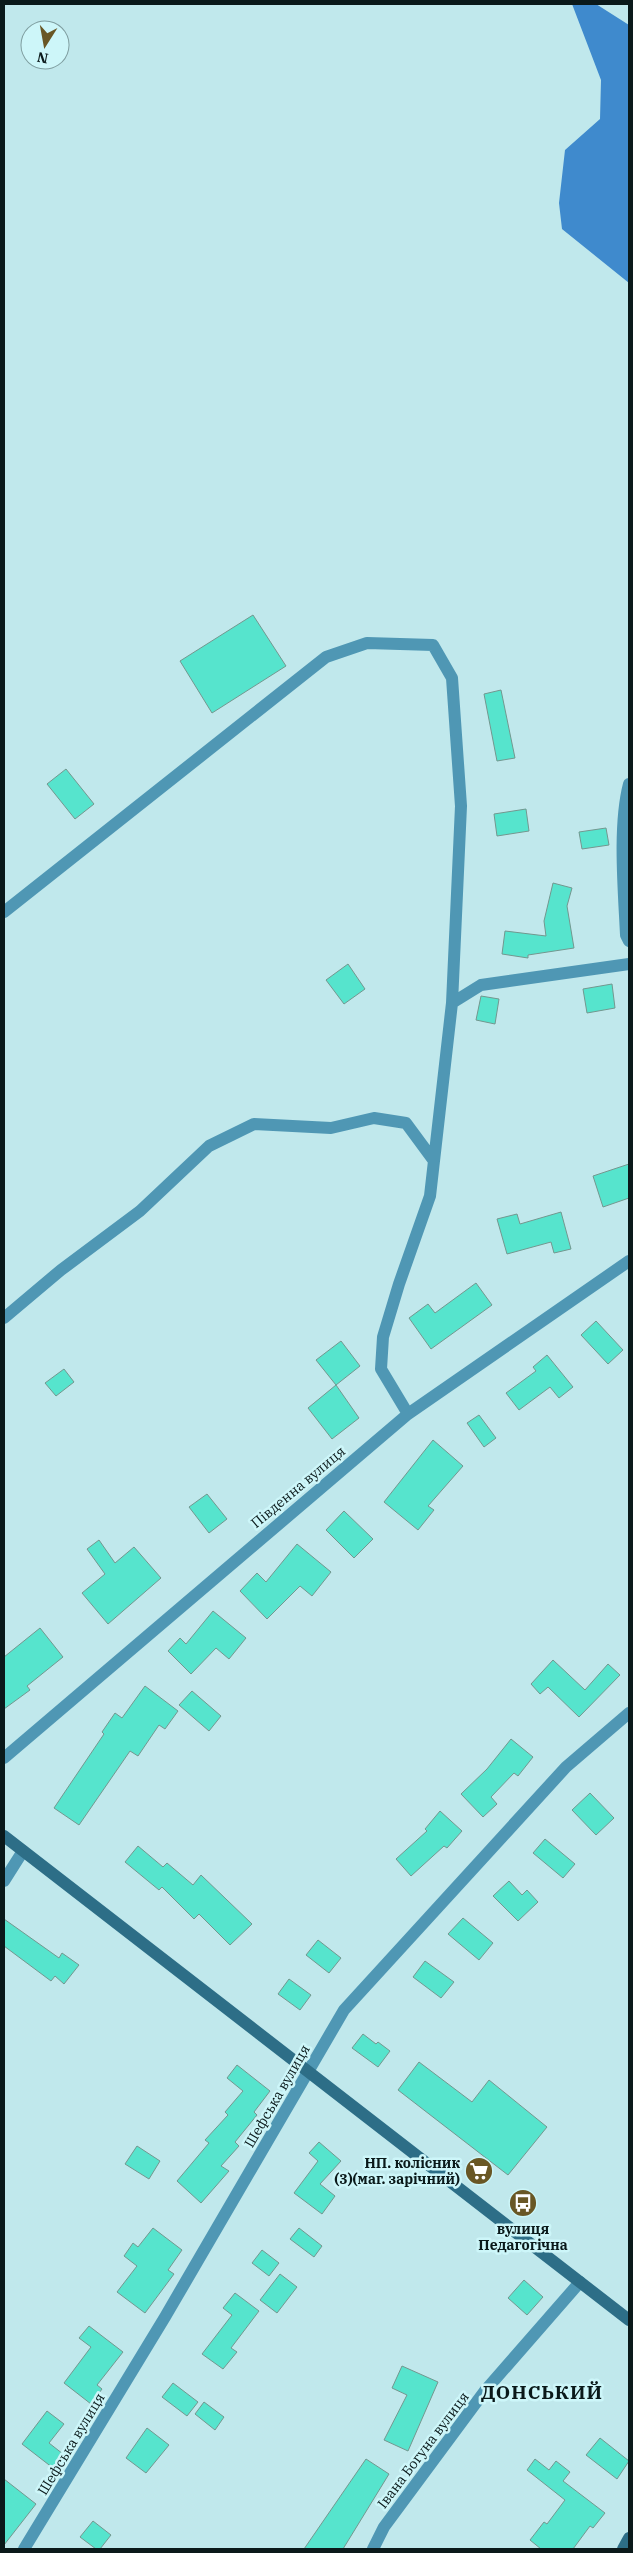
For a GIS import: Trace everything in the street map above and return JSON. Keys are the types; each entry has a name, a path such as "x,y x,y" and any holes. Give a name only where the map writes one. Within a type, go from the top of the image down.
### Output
{"street":[{"path":"4,912 326,657 368,643 433,645 452,678 461,806 452,1003 430,1196 399,1284 383,1337 381,1369 408,1414"},
{"path":"629,784 626,799 624,878 626,935 629,941"},
{"path":"452,1003 481,985 629,964"},
{"path":"4,1318 61,1270 140,1211 209,1146 254,1124 331,1128 374,1118 406,1123 434,1161"},
{"name":"Південна вулиця","path":"4,1758 408,1414 629,1261"},
{"name":"Шефська вулиця","path":"24,2549 170,2308 344,2010 566,1767 629,1713"},
{"path":"4,1836 629,2320"},
{"path":"4,1880 23,1851"},
{"name":"Івана Богуна вулиця","path":"373,2549 384,2527 484,2392 580,2282"},
{"path":"624,2549 629,2538"}],"water":[{"path":"572,4 596,4 629,25 629,283 562,229 559,203 565,150 600,119 601,80"}],"building":[{"path":"253,615 286,666 212,713 180,661"},
{"path":"501,690 515,758 497,761 484,694"},
{"path":"66,769 94,804 75,819 47,784"},
{"path":"526,809 529,831 497,836 494,814"},
{"path":"606,828 609,845 582,849 579,832"},
{"path":"553,883 572,888 567,906 574,948 528,955 528,958 502,954 505,931 546,936 544,921"},
{"path":"348,964 365,989 344,1004 326,980"},
{"path":"612,984 615,1008 587,1013 583,989"},
{"path":"481,996 499,999 495,1024 476,1020"},
{"path":"629,1164 629,1198 603,1207 593,1176"},
{"path":"561,1212 571,1249 554,1253 551,1242 507,1254 497,1219 517,1214 520,1224"},
{"path":"476,1283 492,1305 431,1349 409,1318 428,1304 435,1313"},
{"path":"596,1321 623,1350 608,1364 581,1335"},
{"path":"341,1341 360,1366 336,1385 316,1360"},
{"path":"547,1355 573,1387 559,1398 550,1387 519,1410 506,1393 536,1371 533,1367"},
{"path":"64,1369 74,1382 56,1396 45,1383"},
{"path":"336,1385 359,1418 332,1439 308,1408"},
{"path":"479,1415 496,1438 484,1447 467,1423"},
{"path":"433,1440 463,1466 428,1506 434,1510 418,1530 384,1502"},
{"path":"207,1494 227,1519 209,1533 189,1507"},
{"path":"344,1511 373,1539 354,1558 326,1530"},
{"path":"99,1540 115,1563 134,1547 161,1578 108,1624 82,1593 105,1574 87,1549"},
{"path":"297,1544 331,1572 312,1596 300,1586 267,1619 240,1591 257,1573 266,1582"},
{"path":"213,1611 246,1638 229,1659 216,1648 191,1674 168,1651 180,1638 186,1644"},
{"path":"40,1628 63,1657 27,1686 30,1690 4,1709 4,1657"},
{"path":"553,1660 585,1690 608,1664 620,1675 579,1717 548,1687 540,1694 531,1684"},
{"path":"145,1686 178,1711 165,1729 159,1725 138,1756 130,1751 79,1825 54,1808 104,1734 102,1732 115,1713 122,1718"},
{"path":"192,1691 221,1716 209,1731 179,1705"},
{"path":"511,1739 533,1757 518,1776 514,1773 491,1797 497,1804 483,1817 461,1794 487,1769"},
{"path":"590,1793 614,1818 596,1835 572,1810"},
{"path":"440,1811 462,1831 447,1848 444,1846 411,1876 396,1859 427,1831 425,1829"},
{"path":"545,1839 575,1864 563,1878 533,1853"},
{"path":"138,1846 163,1867 167,1863 193,1885 201,1875 252,1924 230,1945 199,1914 194,1919 162,1887 159,1890 125,1862"},
{"path":"509,1881 522,1895 527,1890 538,1902 518,1921 493,1896"},
{"path":"463,1918 493,1943 479,1960 448,1934"},
{"path":"4,1919 59,1958 62,1953 79,1965 64,1984 55,1976 51,1981 4,1946"},
{"path":"318,1940 341,1958 329,1973 306,1955"},
{"path":"425,1961 454,1982 441,1998 413,1977"},
{"path":"289,1979 311,1995 300,2010 278,1994"},
{"path":"363,2034 376,2044 378,2042 390,2051 378,2067 352,2048"},
{"path":"419,2062 472,2102 489,2080 547,2127 508,2175 398,2090"},
{"path":"237,2065 270,2091 254,2112 257,2115 235,2142 239,2146 221,2166 229,2171 201,2203 177,2181 209,2143 205,2140 228,2115 225,2112 243,2091 227,2078"},
{"path":"319,2142 341,2161 320,2184 335,2196 322,2214 294,2193 318,2161 309,2153"},
{"path":"137,2146 160,2161 149,2179 125,2164"},
{"path":"153,2228 182,2250 168,2270 174,2274 145,2313 117,2292 137,2266 124,2256 133,2243 138,2247"},
{"path":"299,2228 322,2246 314,2257 290,2239"},
{"path":"262,2250 279,2263 269,2276 252,2263"},
{"path":"280,2274 297,2287 277,2313 260,2300"},
{"path":"524,2280 543,2297 527,2315 508,2298"},
{"path":"235,2293 259,2311 231,2348 237,2352 223,2369 202,2354 232,2315 223,2308"},
{"path":"89,2326 123,2352 97,2385 102,2389 91,2404 64,2383 91,2347 79,2338"},
{"path":"402,2366 438,2382 408,2451 384,2440 407,2395 392,2388"},
{"path":"173,2383 198,2402 187,2416 162,2397"},
{"path":"204,2402 224,2417 215,2430 195,2414"},
{"path":"47,2411 64,2424 49,2443 63,2454 53,2468 22,2444"},
{"path":"147,2428 169,2445 146,2473 126,2458"},
{"path":"600,2438 629,2461 617,2479 586,2455"},
{"path":"366,2459 389,2474 343,2549 304,2549"},
{"path":"535,2459 549,2470 556,2461 570,2472 563,2481 605,2513 593,2528 590,2526 573,2549 541,2549 530,2540 544,2522 547,2524 565,2500 527,2470"},
{"path":"4,2479 36,2504 4,2545"},
{"path":"93,2521 111,2535 100,2549 96,2549 80,2537"}],"place":[{"name":"НП. колісник (3)(маг. зарічний)","path":"479,2171"},
{"name":"вулиця Педагогічна","path":"523,2203"}],"district":[{"name":"ДОНСЬКИЙ","path":"542,2392"}]}
